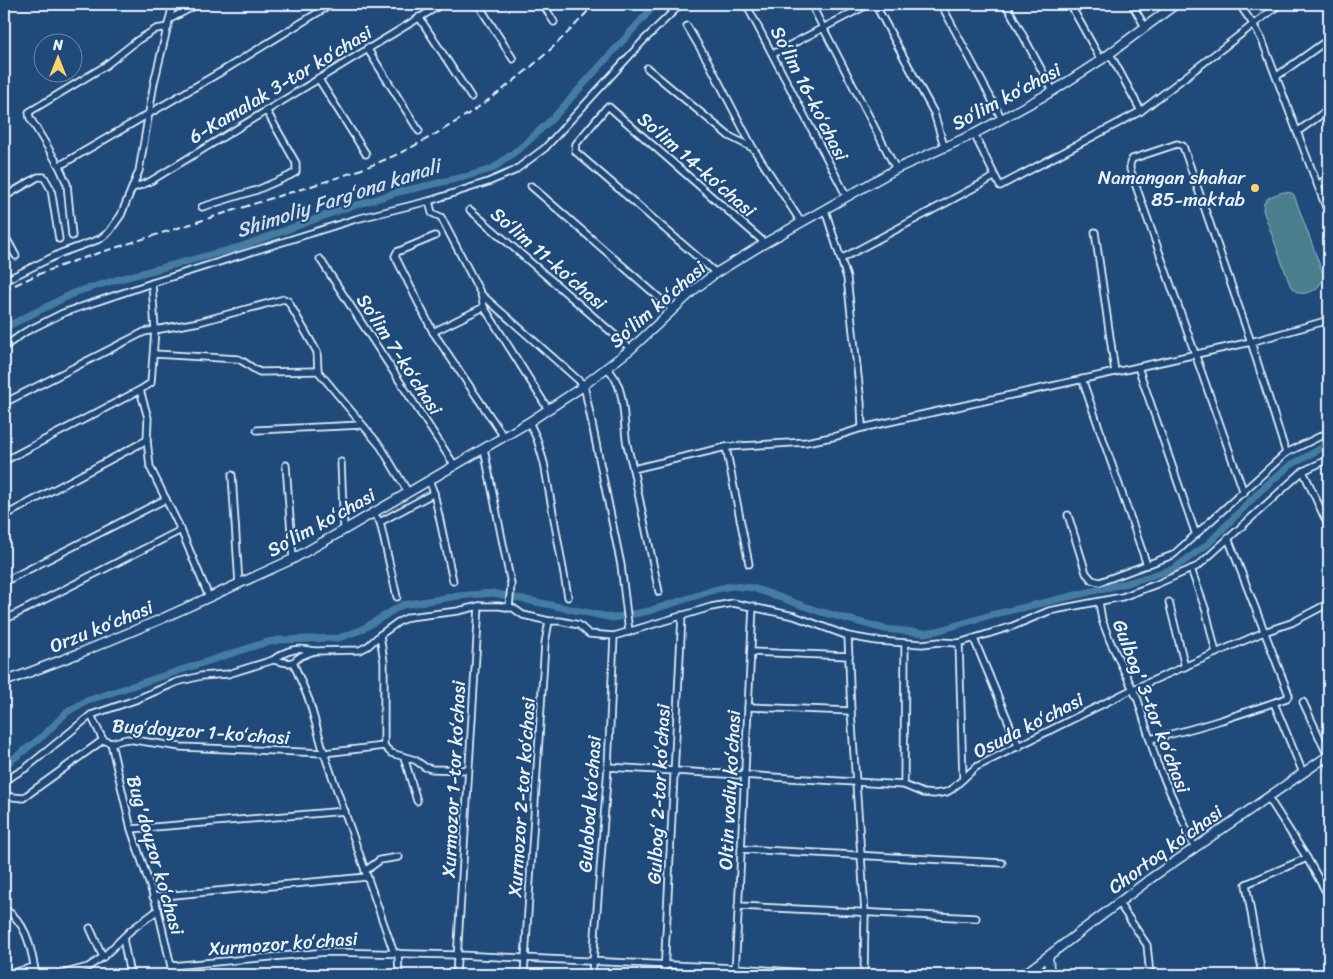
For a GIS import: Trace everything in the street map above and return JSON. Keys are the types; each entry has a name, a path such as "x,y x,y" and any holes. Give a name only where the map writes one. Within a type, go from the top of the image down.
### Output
{"street":[{"path":"4,281 61,253 104,236 121,215 134,188 139,171 154,83 173,4"},
{"path":"170,20 198,4"},
{"path":"59,166 224,70 332,4"},
{"name":"6-Kamalak 3-tor koʻchasi","path":"134,188 149,182 419,16 442,4"},
{"path":"478,4 514,59"},
{"path":"543,4 554,22"},
{"path":"4,347 25,332 63,313 356,219 429,201 501,177 545,148 644,40 681,4"},
{"name":"Soʻlim 16-koʻchasi","path":"746,4 847,197"},
{"path":"810,4 896,169"},
{"path":"773,54 869,4"},
{"path":"875,4 934,113 944,146"},
{"path":"941,4 1002,119"},
{"path":"1006,4 1053,92"},
{"path":"1070,4 1101,60"},
{"path":"1132,4 1145,27"},
{"name":"Soʻlim koʻchasi","path":"209,597 292,559 529,422 584,385 631,349 695,289 716,273 801,222 896,169 974,134 1053,92 1110,54 1176,4"},
{"path":"1239,4 1253,24 1277,76 1329,215"},
{"path":"974,134 994,177 1001,186 1141,111 1280,4"},
{"path":"419,16 471,97"},
{"path":"687,26 709,63 753,148 801,222"},
{"path":"72,236 67,184 59,166 30,118 30,112 105,66 138,40 156,29 168,27"},
{"path":"1277,76 1329,39"},
{"path":"367,48 420,131"},
{"path":"1110,54 1141,111"},
{"path":"647,68 729,136 753,148"},
{"path":"318,78 366,154"},
{"name":"Soʻlim 14-koʻchasi","path":"716,273 576,152 576,144 607,107 610,107 765,243"},
{"path":"1297,132 1329,109"},
{"path":"202,207 257,190 296,172 296,163 266,110"},
{"path":"1244,493 1130,164 1135,158 1177,144 1183,146 1286,453"},
{"path":"4,197 38,177 44,177 51,189 60,239"},
{"path":"841,259 994,177"},
{"path":"1318,185 1329,177"},
{"path":"531,186 672,310"},
{"path":"429,201 432,213 441,217 481,294 484,307 548,410"},
{"name":"Soʻlim 11-koʻchasi","path":"470,210 631,349"},
{"path":"825,210 847,278 862,428"},
{"path":"1095,232 1115,372"},
{"path":"4,234 16,256"},
{"path":"435,236 397,252 395,256 433,332 504,436"},
{"name":"Soʻlim 7-koʻchasi","path":"320,259 455,466"},
{"path":"4,461 151,383 155,330 152,283"},
{"path":"481,294 584,385 621,565 628,630"},
{"path":"4,403 144,332 200,322 285,299 315,348 318,359 318,371 381,447 408,492"},
{"path":"433,332 484,307"},
{"path":"633,469 726,447 806,442 837,436 862,428 1250,342 1329,320"},
{"path":"154,354 238,359 260,372 318,371"},
{"path":"1138,367 1196,535"},
{"path":"607,368 615,375 623,403 626,441 659,592"},
{"path":"1082,379 1147,565"},
{"path":"140,390 148,418 147,440 150,467 181,530 209,597"},
{"path":"529,422 537,439 544,463 568,597"},
{"path":"257,430 362,425"},
{"path":"1068,515 1086,572 1092,580 1100,582 1173,555 1244,493 1286,453 1329,432"},
{"path":"4,516 147,440"},
{"path":"726,447 749,564"},
{"path":"484,448 511,584 509,606"},
{"path":"4,781 26,768 91,716 177,682 201,676 228,674 273,660 279,655 292,650 360,650 368,646 380,634 409,617 458,611 479,606 509,606 523,615 548,622 557,621 579,625 590,634 614,636 628,630 724,604 741,604 794,616 848,636 877,641 905,644 959,642 974,639 1026,622 1049,611 1122,597 1198,566 1303,471 1329,459"},
{"path":"341,462 344,530"},
{"path":"286,465 292,559"},
{"path":"1303,471 1329,527"},
{"path":"232,475 239,584"},
{"path":"429,480 434,493 453,581"},
{"path":"380,522 434,493"},
{"path":"4,582 166,499"},
{"path":"373,513 380,522 397,597"},
{"path":"4,620 181,530"},
{"path":"1150,739 1226,720 1287,698 1289,694 1228,538"},
{"path":"1191,569 1206,611 1216,653"},
{"name":"Orzu koʻchasi","path":"4,682 80,653 209,597"},
{"name":"Gulbog' 3-tor koʻchasi","path":"1099,602 1102,620 1138,700 1157,763 1194,846"},
{"path":"1169,602 1185,667"},
{"name":"Osuda koʻchasi","path":"608,767 904,785 923,793 941,794 952,790 976,767 1132,690 1264,632 1291,623 1329,603"},
{"name":"Xurmozor 1-tor koʻchasi","path":"456,975 479,606"},
{"name":"Oltin vodiy koʻchasi","path":"735,975 753,606"},
{"name":"Gulbogʻ 2-tor koʻchasi","path":"664,975 682,615"},
{"name":"Xurmozor 2-tor koʻchasi","path":"524,975 548,622"},
{"path":"380,634 384,662 384,746 391,753 415,760 425,767 432,769 468,770"},
{"name":"Gulobod koʻchasi","path":"592,975 608,767 614,636"},
{"path":"848,636 851,711 865,913 864,975"},
{"path":"974,639 1019,747"},
{"path":"959,642 964,779"},
{"path":"904,785 905,644"},
{"path":"273,660 285,663 293,662 301,656 314,651"},
{"path":"751,652 849,656"},
{"path":"293,662 309,700 324,753 396,953 399,975"},
{"path":"1303,702 1327,756 1329,765"},
{"path":"1274,703 1303,773"},
{"path":"748,707 851,711"},
{"name":"Bugʻdoyzor 1-koʻchasi","path":"91,716 103,740 111,743 127,739 181,747 324,753 384,746"},
{"path":"4,796 23,798 103,740"},
{"name":"Bug'doyzor koʻchasi","path":"111,743 131,829 158,910 173,975"},
{"name":"Chortoq koʻchasi","path":"1023,975 1194,846 1327,756"},
{"path":"404,757 417,801"},
{"path":"1268,796 1308,858 1329,897"},
{"path":"131,829 345,811"},
{"path":"741,849 1002,863"},
{"path":"153,897 366,874 380,860 399,857"},
{"path":"1262,975 1246,884 1308,858"},
{"path":"1118,902 1146,945 1150,975"},
{"path":"738,906 976,918"},
{"path":"4,908 17,917 27,935 36,975"},
{"path":"58,975 88,966 102,957 131,930 158,910"},
{"path":"90,928 102,957"},
{"path":"123,938 130,975"},
{"name":"Xurmozor koʻchasi","path":"171,966 327,952 458,955 665,964 839,975"},
{"path":"1048,956 1050,975"},
{"path":"4,974 34,967"}],"shaded area":[{"path":"1283,192 1294,195 1323,274 1323,279 1317,289 1305,293 1299,293 1290,285 1263,210 1266,200"}],"waterway":[{"name":"Shimoliy Fargʻona kanali","path":"4,328 76,292 240,247 343,209 399,192 492,169 524,145 554,117 656,4"},
{"path":"4,766 43,736 67,712 86,701 264,643 279,640 339,638 361,630 402,605 458,596 493,593 613,618 649,611 732,586 753,588 818,611 885,629 924,633 937,631 991,615 1127,583 1173,569 1208,544 1260,491 1289,466 1329,444"}],"railway":[{"path":"4,290 74,261 337,178 404,151 456,122 506,87 553,47 594,4"}],"place":[{"name":"Namangan shahar 85-maktab","path":"1255,188"}]}
